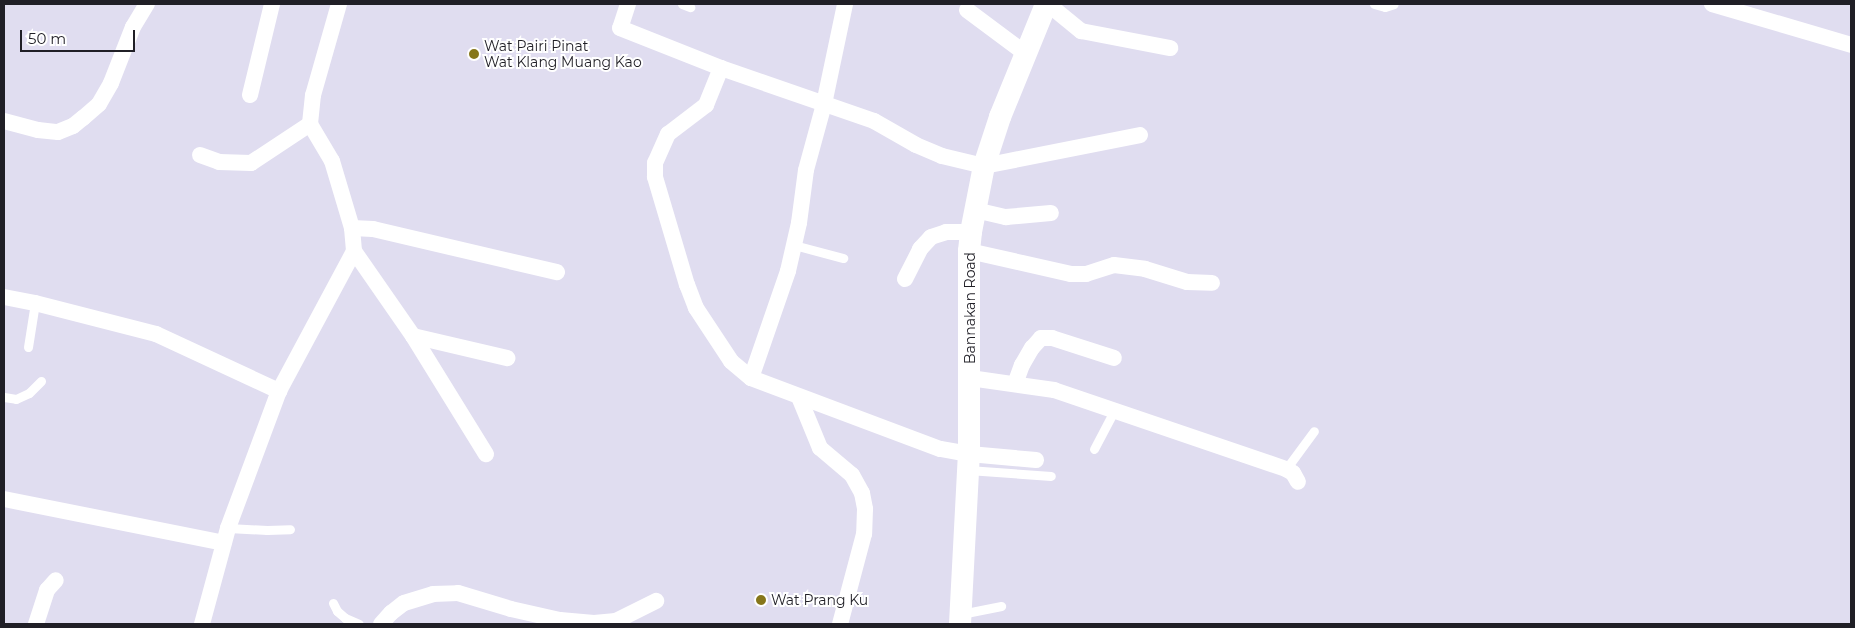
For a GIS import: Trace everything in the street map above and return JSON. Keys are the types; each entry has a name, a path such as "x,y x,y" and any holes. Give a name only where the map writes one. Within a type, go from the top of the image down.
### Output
{"street":[{"path":"4,121 38,130 58,132 73,126 83,118 99,104 111,83 133,26 148,4"},
{"path":"250,95 272,4"},
{"path":"339,4 313,95 310,124 332,161 352,228 354,251 413,336 486,454"},
{"path":"628,4 620,28 721,68 874,121 916,145 942,156 984,166 1140,135"},
{"path":"751,378 781,295 794,245 806,170 824,104 845,4"},
{"path":"1047,4 1081,31 1170,48"},
{"name":"Bannakan Road","path":"960,619 969,462 970,242 984,166 1047,4"},
{"path":"1712,4 1744,8 1851,45"},
{"path":"968,10 1026,54"},
{"path":"721,68 706,105 668,134 655,163 655,177 686,285 696,308 731,361 751,378 940,449 969,462 1036,460"},
{"path":"200,155 219,162 251,163 310,124"},
{"path":"975,210 1006,217 1051,213"},
{"path":"352,228 373,229 557,272"},
{"path":"905,279 920,249 931,237 946,232 970,242 1071,274 1086,274 1114,265 1145,270 1187,282 1212,284"},
{"path":"202,624 226,536 279,390 354,251"},
{"path":"4,298 35,303 156,334 279,390"},
{"path":"413,336 507,358"},
{"path":"1015,384 1022,365 1032,348 1042,338 1052,338 1114,358"},
{"path":"970,378 1054,390 1286,469 1293,473 1298,482"},
{"path":"799,397 820,448 852,475 862,493 865,510 864,534 840,624"},
{"path":"4,499 226,536"},
{"path":"36,624 47,590 56,580"},
{"path":"381,624 404,603 433,594 458,593 511,610 560,622 594,624 616,621 656,601"}],"lane":[{"path":"1374,4 1385,8 1394,4"},
{"path":"794,245 843,258"},
{"path":"28,347 35,303"},
{"path":"4,397 16,399 28,393 41,381"},
{"path":"1094,449 1114,411"},
{"path":"1286,469 1314,431"},
{"path":"969,462 1051,476"},
{"path":"226,536 267,530 290,529"},
{"path":"333,603 337,612 359,624"},
{"path":"960,619 1002,606"}],"place":[{"name":"Wat Pairi Pinat Wat Klang Muang Kao","path":"474,54"},
{"name":"Wat Prang Ku","path":"761,600"}]}
